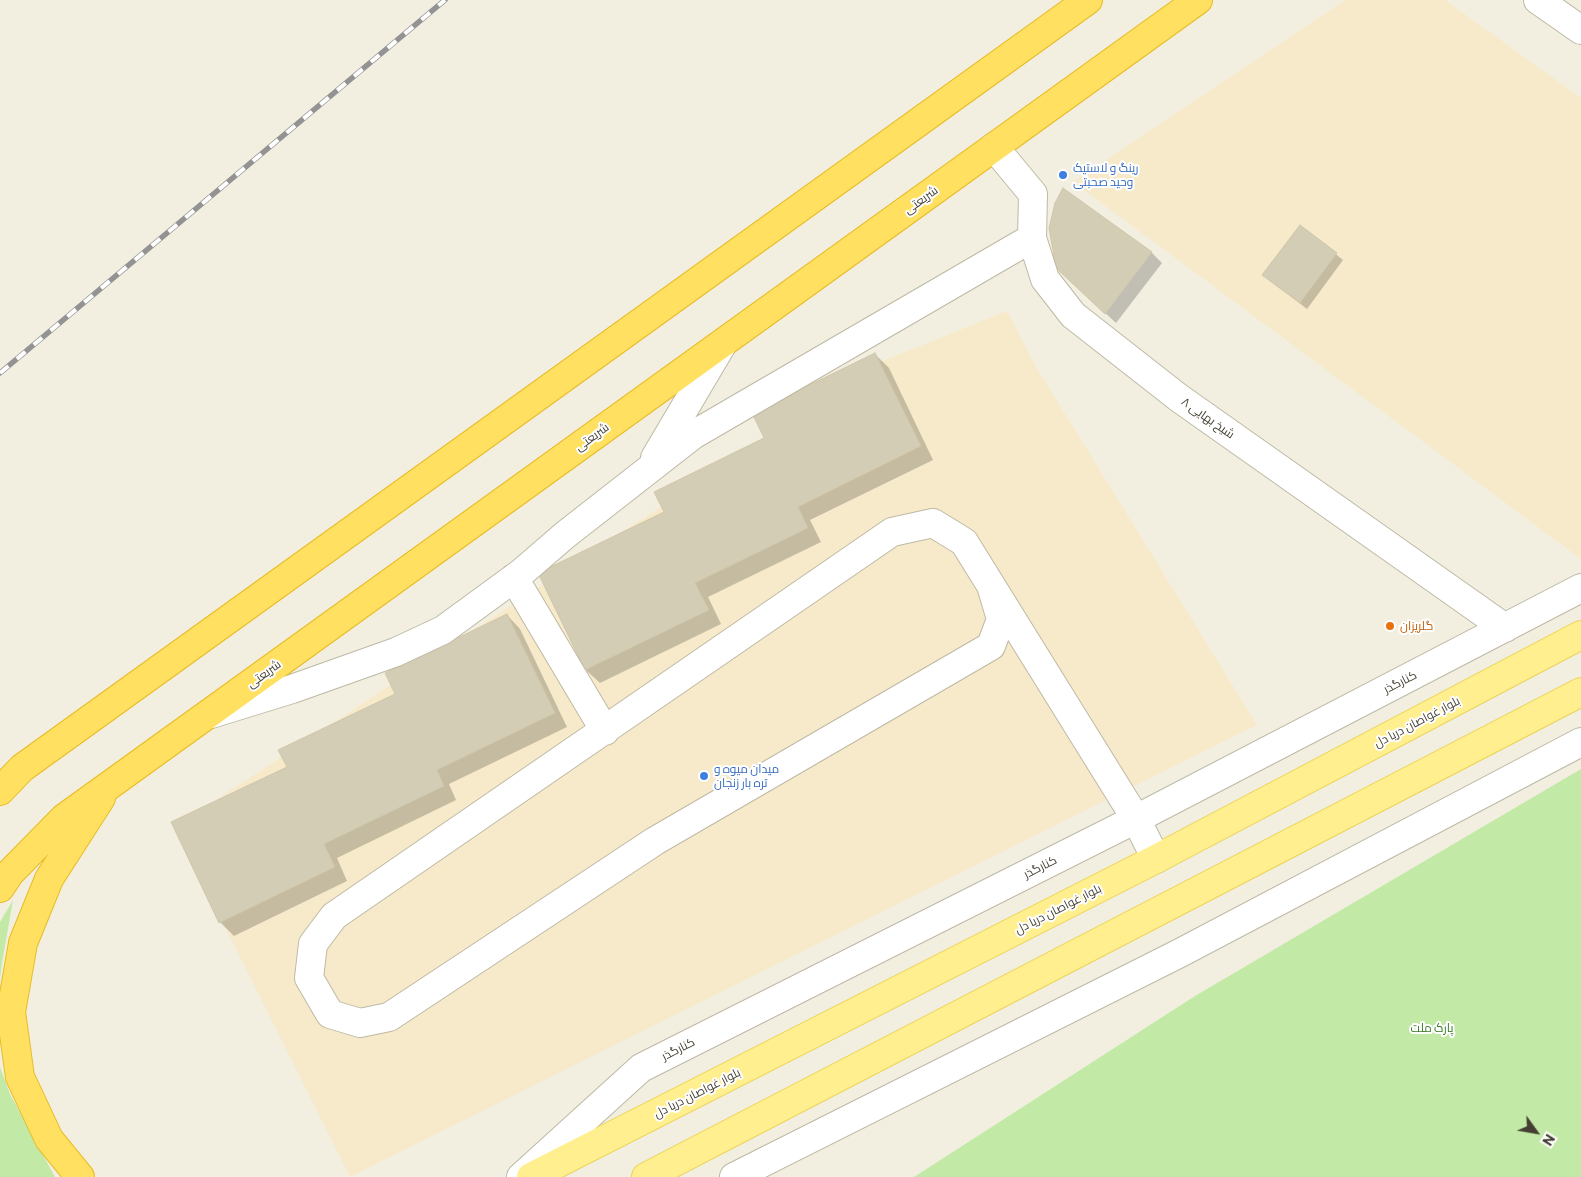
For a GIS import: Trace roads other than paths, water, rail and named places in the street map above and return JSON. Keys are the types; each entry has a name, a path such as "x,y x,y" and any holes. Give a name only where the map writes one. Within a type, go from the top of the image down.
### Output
{"highway":[{"path":"0,792 30,763 1088,0"},
{"name":"شریعتی","path":"0,888 10,873 64,818 1198,0"},
{"path":"80,1177 49,1139 20,1076 11,1012 22,942 49,879 110,784"}],"main road":[{"name":"بلوار غواصان دریا دل","path":"531,1177 1156,859 1581,634"},
{"path":"646,1177 1581,692"}],"street":[{"path":"1538,0 1581,30"},
{"name":"شیخ بهایی ۸","path":"994,147 1033,194 1032,238 1045,279 1073,315 1179,398 1505,628"},
{"path":"205,716 292,689 396,652 443,630 514,578 693,435 1032,238"},
{"path":"647,472 723,343"},
{"path":"992,589 1001,619 991,646 655,841 389,1018 360,1024 330,1014 309,978 314,944 334,916 892,532 933,523 964,542 1136,819 1156,859"},
{"path":"514,578 605,731"},
{"name":"کنارگذر","path":"521,1177 641,1068 1136,819 1581,588"},
{"path":"734,1177 1180,953 1581,742"}],"railway":[{"path":"0,373 445,0"}],"place":[{"name":"رینگ و لاستیک وحید صحبتی","path":"1063,175"},
{"name":"گلریزان","path":"1390,626"},
{"name":"میدان میوه و تره بار زنجان","path":"704,776"}],"park label":[{"name":"پارک ملت","path":"1432,1028"}]}
